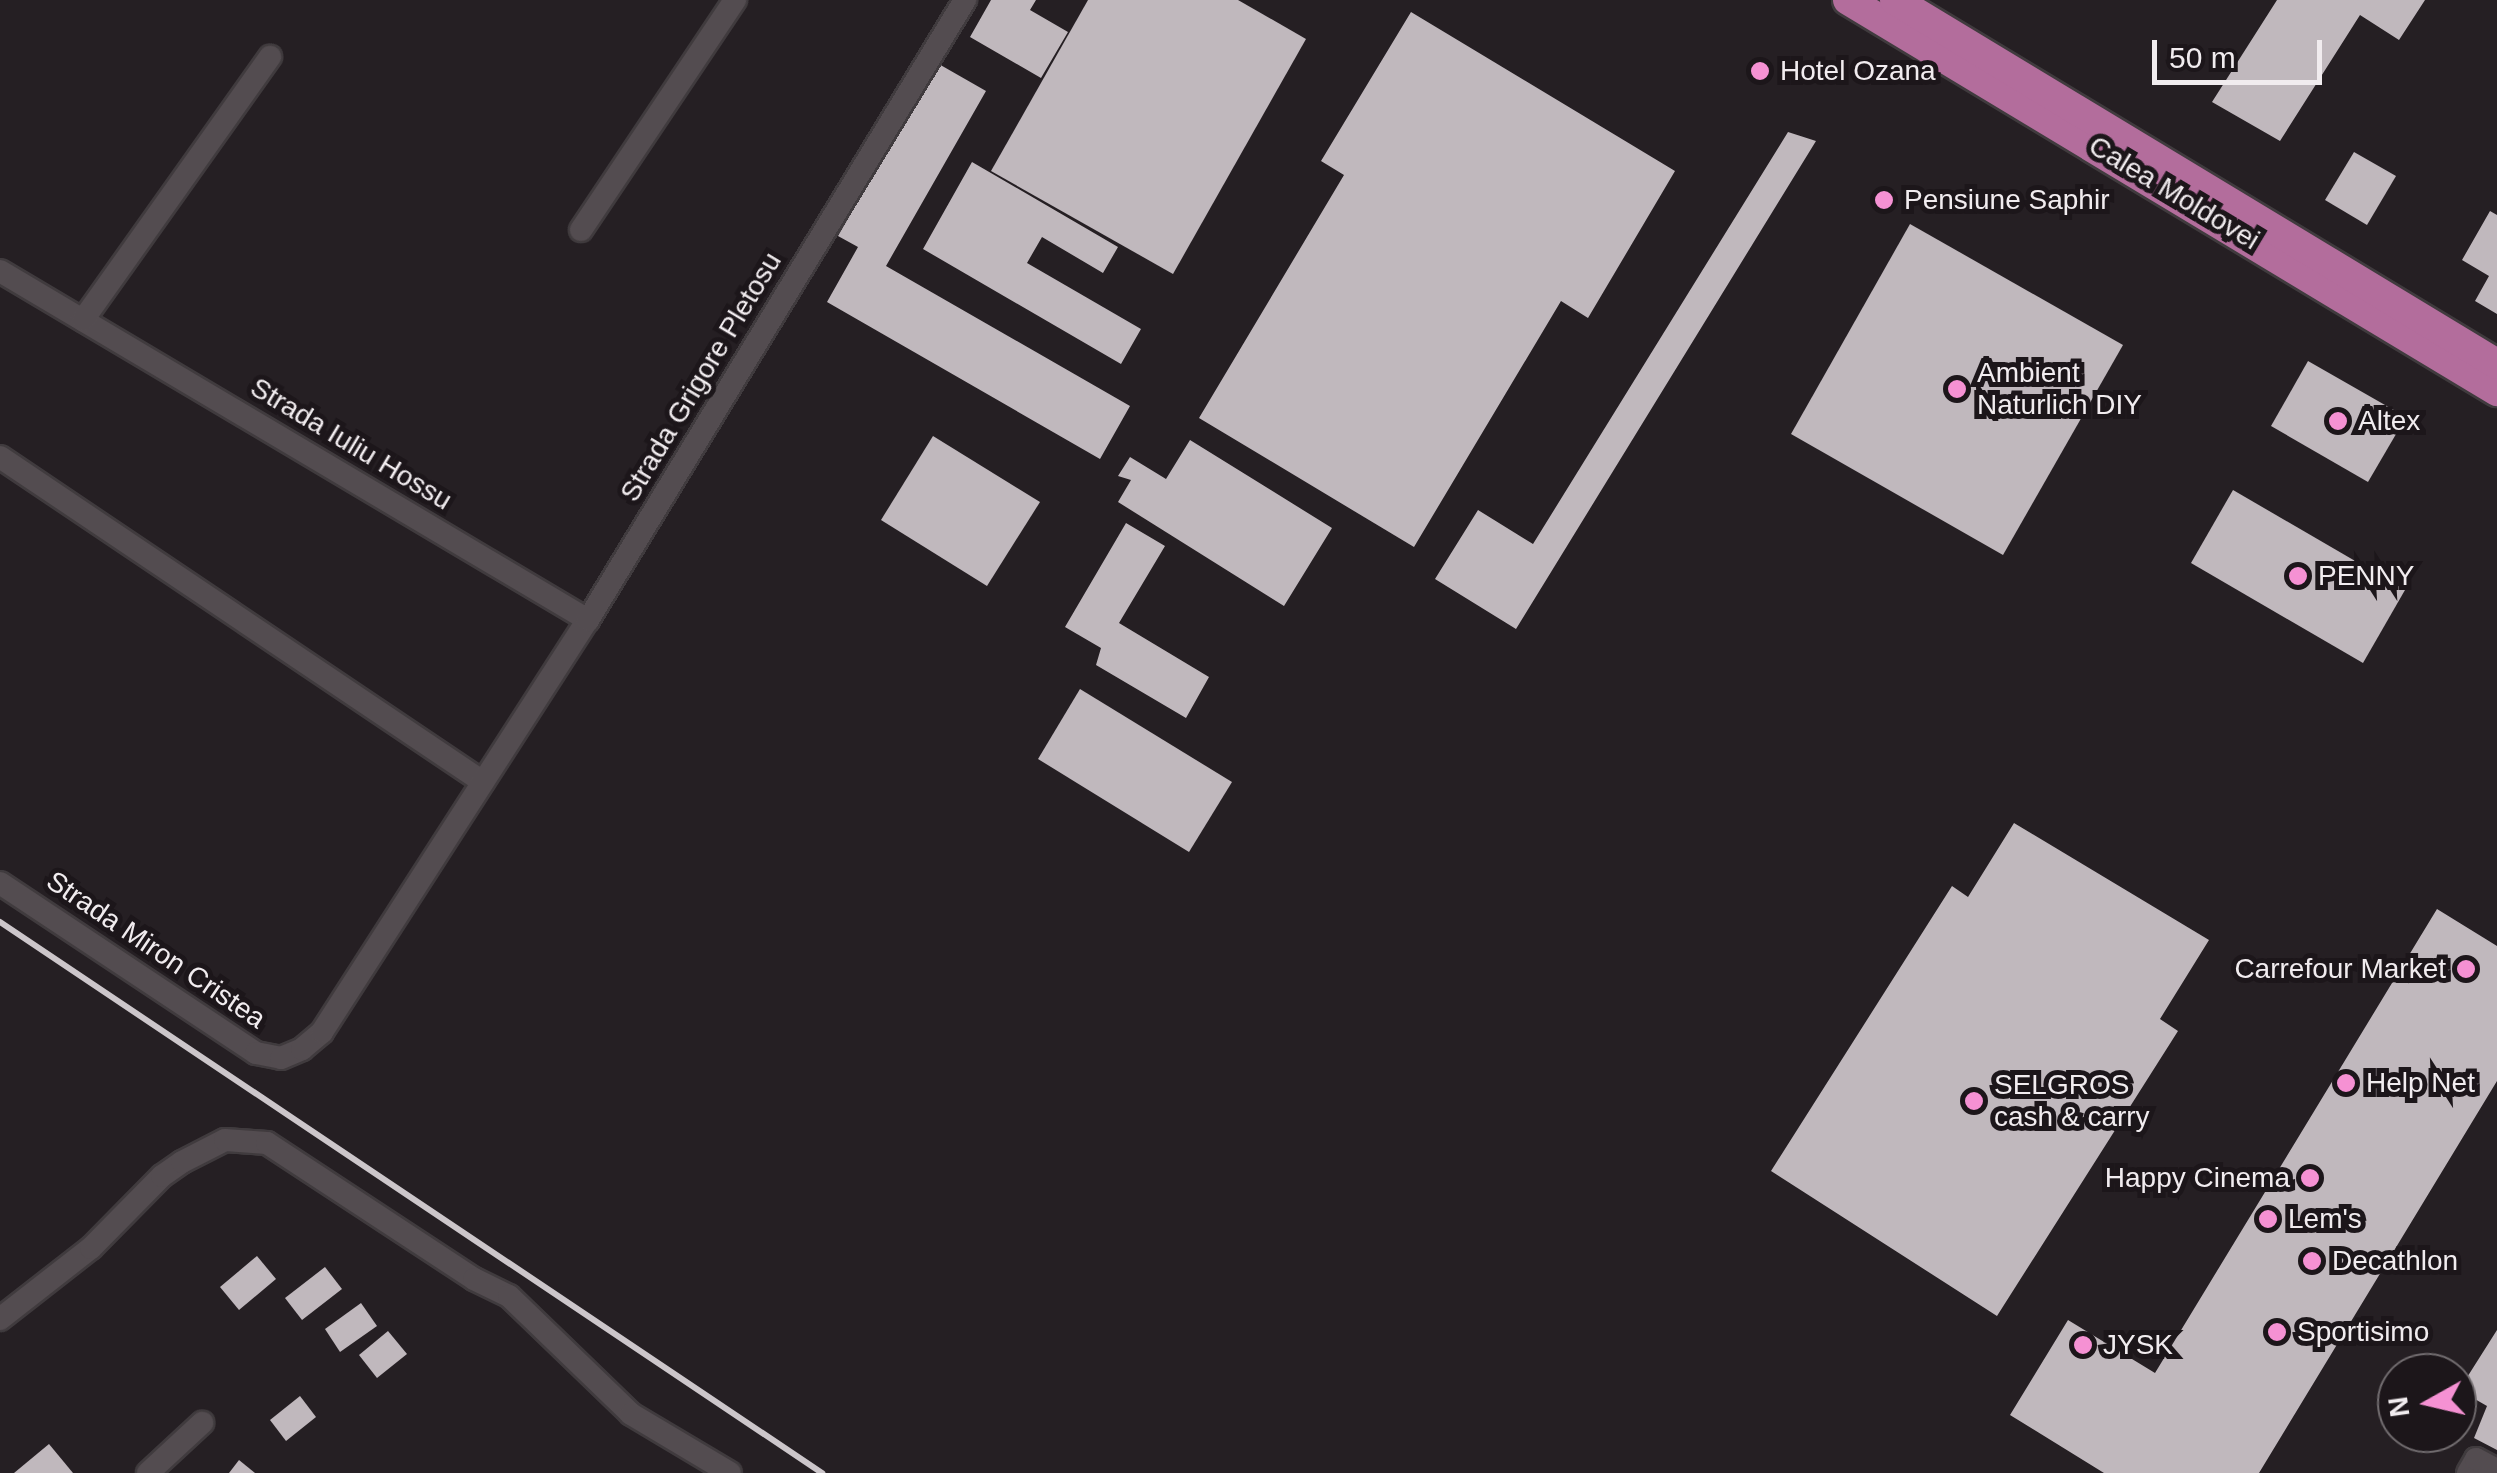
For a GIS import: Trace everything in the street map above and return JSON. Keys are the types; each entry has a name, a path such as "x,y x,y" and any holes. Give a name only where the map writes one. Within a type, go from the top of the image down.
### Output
{"main road":[{"name":"Calea Moldovei","path":"1848,0 2497,391"},
{"name":"Calea Moldovei","path":"1895,0 2497,364"}],"street":[{"path":"582,230 735,0"},
{"name":"Strada Grigore Pletosu","path":"281,1058 302,1049 322,1032 588,620 965,0"},
{"path":"83,320 270,57"},
{"name":"Strada Iuliu Hossu","path":"0,271 588,620"},
{"path":"0,458 483,782"},
{"name":"Strada Miron Cristea","path":"0,883 256,1054 281,1058"},
{"path":"0,1319 62,1274 182,1162 225,1140 267,1143 474,1278 510,1296 631,1414 730,1473"},
{"path":"148,1473 202,1423"},
{"path":"2468,1473 2476,1458 2497,1470"}],"building":[{"path":"991,0 1036,0 1030,10 1068,32 1041,78 970,37"},
{"path":"1088,0 1238,0 1306,39 1173,274 991,171"},
{"path":"2277,0 2425,0 2399,40 2360,15 2280,141 2212,102"},
{"path":"1411,12 1675,171 1588,318 1561,301 1414,547 1199,418 1344,175 1321,161"},
{"path":"937,63 986,91 886,266 1130,406 1100,459 827,302 858,247 838,236"},
{"path":"1788,132 1816,141 1516,629 1435,579 1478,510 1533,544"},
{"path":"2354,152 2396,176 2367,225 2325,200"},
{"path":"972,162 1118,247 1103,273 1042,237 1027,263 1141,329 1121,364 923,249"},
{"path":"2490,211 2497,215 2497,314 2475,301 2489,276 2462,260"},
{"name":"Ambient Naturlich DIY","path":"1910,224 2123,345 2003,555 1791,434"},
{"name":"Altex","path":"2308,361 2406,417 2368,482 2271,426"},
{"path":"933,436 1040,502 987,586 881,520"},
{"path":"1190,440 1332,528 1284,606 1118,502 1131,480 1118,476 1130,457 1166,479"},
{"name":"PENNY","path":"2233,490 2405,590 2363,663 2191,563"},
{"path":"1126,523 1165,546 1119,623 1209,677 1186,718 1096,665 1101,648 1065,627"},
{"path":"1080,689 1232,782 1189,852 1038,759"},
{"name":"SELGROS cash & carry","path":"2014,823 2209,940 2160,1019 2178,1031 1997,1316 1771,1171 1952,886 1968,897"},
{"path":"2437,909 2497,946 2497,1081 2259,1473 2104,1473 2010,1415 2068,1320 2155,1373"},
{"path":"257,1256 276,1279 239,1310 220,1287"},
{"path":"325,1267 342,1289 302,1320 285,1298"},
{"path":"361,1303 377,1326 340,1352 325,1329"},
{"path":"2497,1330 2497,1450 2477,1440 2487,1406 2477,1400 2477,1362"},
{"path":"388,1331 407,1354 377,1378 359,1355"},
{"path":"300,1396 316,1417 286,1441 270,1420"},
{"path":"49,1444 73,1473 14,1473"},
{"path":"239,1460 255,1473 229,1473"}],"railway":[{"path":"0,922 822,1473"}],"place":[{"name":"Hotel Ozana","path":"1760,71"},
{"name":"Pensiune Saphir","path":"1884,200"},
{"name":"Ambient Naturlich DIY","path":"1957,389"},
{"name":"Altex","path":"2338,421"},
{"name":"PENNY","path":"2298,576"},
{"name":"Carrefour Market","path":"2466,969"},
{"name":"Help Net","path":"2346,1083"},
{"name":"SELGROS cash & carry","path":"1974,1101"},
{"name":"Happy Cinema","path":"2310,1178"},
{"name":"Lem's","path":"2268,1219"},
{"name":"Decathlon","path":"2312,1261"},
{"name":"Sportisimo","path":"2277,1332"},
{"name":"JYSK","path":"2083,1345"}]}
